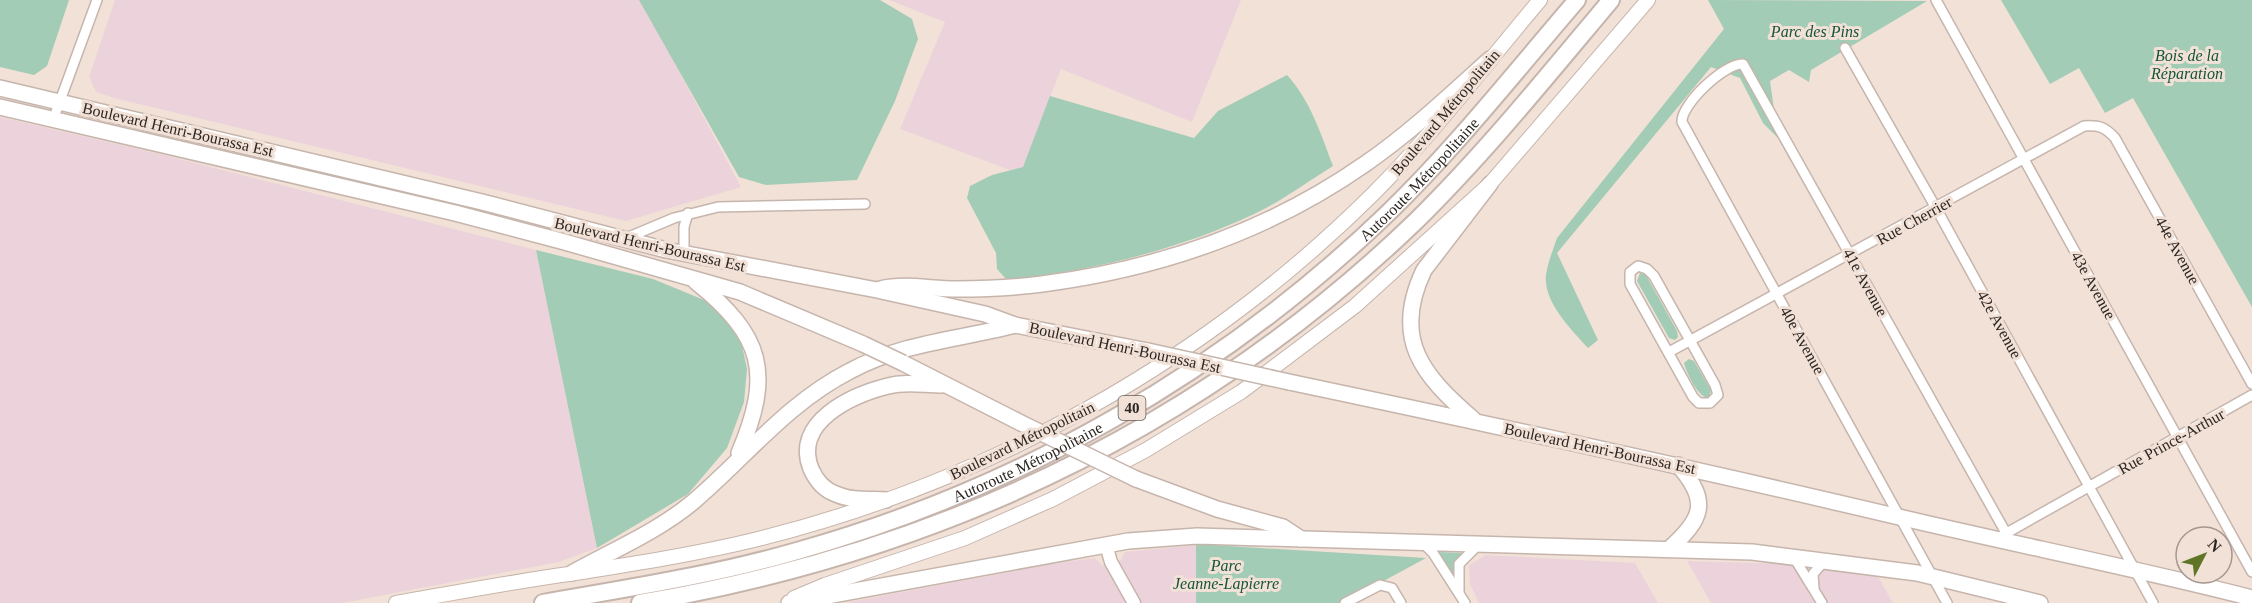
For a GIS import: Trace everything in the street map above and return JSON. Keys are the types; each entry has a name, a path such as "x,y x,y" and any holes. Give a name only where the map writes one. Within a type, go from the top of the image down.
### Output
{"highway":[{"name":"Autoroute Métropolitaine","path":"543,603 742,565 865,530 1000,477 1117,417 1240,337 1356,242 1446,152 1577,0"},
{"name":"Autoroute Métropolitaine","path":"640,603 784,574 922,531 1056,473 1172,410 1245,362 1302,320 1400,236 1474,160 1611,0"}],"main road":[{"name":"Boulevard Métropolitain","path":"396,603 614,568 733,545 819,523 968,468 1054,427 1139,378 1210,331 1282,276 1363,204 1437,126 1539,0"},
{"path":"1475,421 1442,393 1429,378 1415,351 1411,319 1414,294 1424,270 1490,184 1648,0"},
{"path":"877,290 897,285 996,288 1068,281 1155,263 1215,243 1294,207 1364,165 1412,128 1490,59"},
{"name":"Boulevard Henri-Bourassa Est","path":"0,88 482,202 684,254 877,290 985,314 1016,325 1148,351 1678,465 1900,517 2002,536 2252,598"},
{"name":"Boulevard Henri-Bourassa Est","path":"0,107 455,213 758,298 903,363 942,385 1136,478 1204,505 1283,527 1300,539 1752,552 1825,560 1934,577 2040,603"},
{"path":"784,603 825,585 906,559 1001,523 1099,476 1178,432 1241,392 1322,333 1389,276 1490,184"},
{"path":"661,269 684,254"},
{"path":"691,278 737,318 746,332 756,359 759,384 757,404 737,459"},
{"path":"572,573 674,517 794,407 829,382 861,365 926,342 1016,325"},
{"path":"886,500 848,498 824,487 814,476 809,463 808,448 813,430 831,411 886,386 907,383 942,385"},
{"path":"1669,549 1693,526 1699,506 1695,486 1678,465"},
{"path":"789,603 1106,545 1178,537 1300,539"}],"street":[{"path":"53,120 97,0"},
{"name":"43e Avenue","path":"1936,0 2252,572"},
{"name":"42e Avenue","path":"1845,48 1936,208 2152,603"},
{"name":"41e Avenue","path":"1710,81 1739,64 1743,64 1850,254 2002,536"},
{"name":"40e Avenue","path":"1710,81 1687,108 1682,123 1947,603"},
{"name":"Rue Cherrier","path":"1670,352 2084,126 2096,125"},
{"name":"44e Avenue","path":"2096,125 2107,129 2115,138 2252,384"},
{"path":"623,240 688,213 732,206 865,204"},
{"path":"684,254 684,227 688,213"},
{"path":"1638,266 1647,269 1654,276 1691,342 1718,395 1710,403 1699,403 1693,397 1670,352 1630,284 1630,272 1638,266"},
{"name":"Rue Prince-Arthur","path":"2002,536 2252,395"},
{"path":"1422,542 1433,553 1465,603"},
{"path":"1459,592 1459,564 1478,544"},
{"path":"1106,545 1111,562 1134,603"},
{"path":"1793,556 1822,603"},
{"path":"1814,588 1813,574 1825,560"},
{"path":"1345,603 1373,587 1386,585 1392,588 1401,603"}],"shaded area":[{"path":"115,0 641,0 741,187 626,221 114,98 96,92 89,77"},
{"path":"889,0 1241,0 1192,122 1061,69 1023,167 1010,170 900,129 945,22"},
{"path":"0,117 168,156 536,250 597,548 559,562 342,603 0,603"},
{"path":"1196,545 1196,603 844,603 1057,563 1095,558 1102,565 1121,560 1125,552"},
{"path":"1486,555 1635,563 1658,603 1479,603 1470,584 1469,565"},
{"path":"1687,561 1786,564 1877,575 1893,603 1711,603"}],"green space":[{"path":"0,0 69,0 47,66 34,75 0,67"},
{"path":"639,0 880,0 912,19 918,39 895,101 857,180 766,185 739,177"},
{"name":"Parc des Pins","path":"1708,0 1927,1 1811,70 1809,82 1789,70 1770,81 1778,138 1763,123 1740,78 1711,67 1557,253 1598,340 1588,348 1560,315 1549,295 1546,275 1552,252 1557,238 1724,29"},
{"name":"Bois de la Réparation","path":"2001,0 2252,0 2252,307 2133,98 2105,113 2079,68 2050,84"},
{"path":"1287,75 1308,106 1333,166 1254,214 1197,238 1165,248 1100,265 1036,276 1006,279 997,269 996,253 967,198 970,186 992,175 1023,167 1050,96 1194,138 1218,111"},
{"path":"536,250 653,279 709,302 739,331 747,369 744,402 727,448 688,494 597,548"},
{"path":"1640,273 1646,275 1677,331 1678,337 1675,340 1669,338 1637,281"},
{"path":"1689,359 1694,361 1711,390 1709,398 1697,390 1690,379 1684,363"},
{"name":"Parc Jeanne-Lapierre","path":"1196,544 1426,558 1343,603 1196,603"},
{"path":"1437,552 1462,553 1455,563 1452,576"}]}
